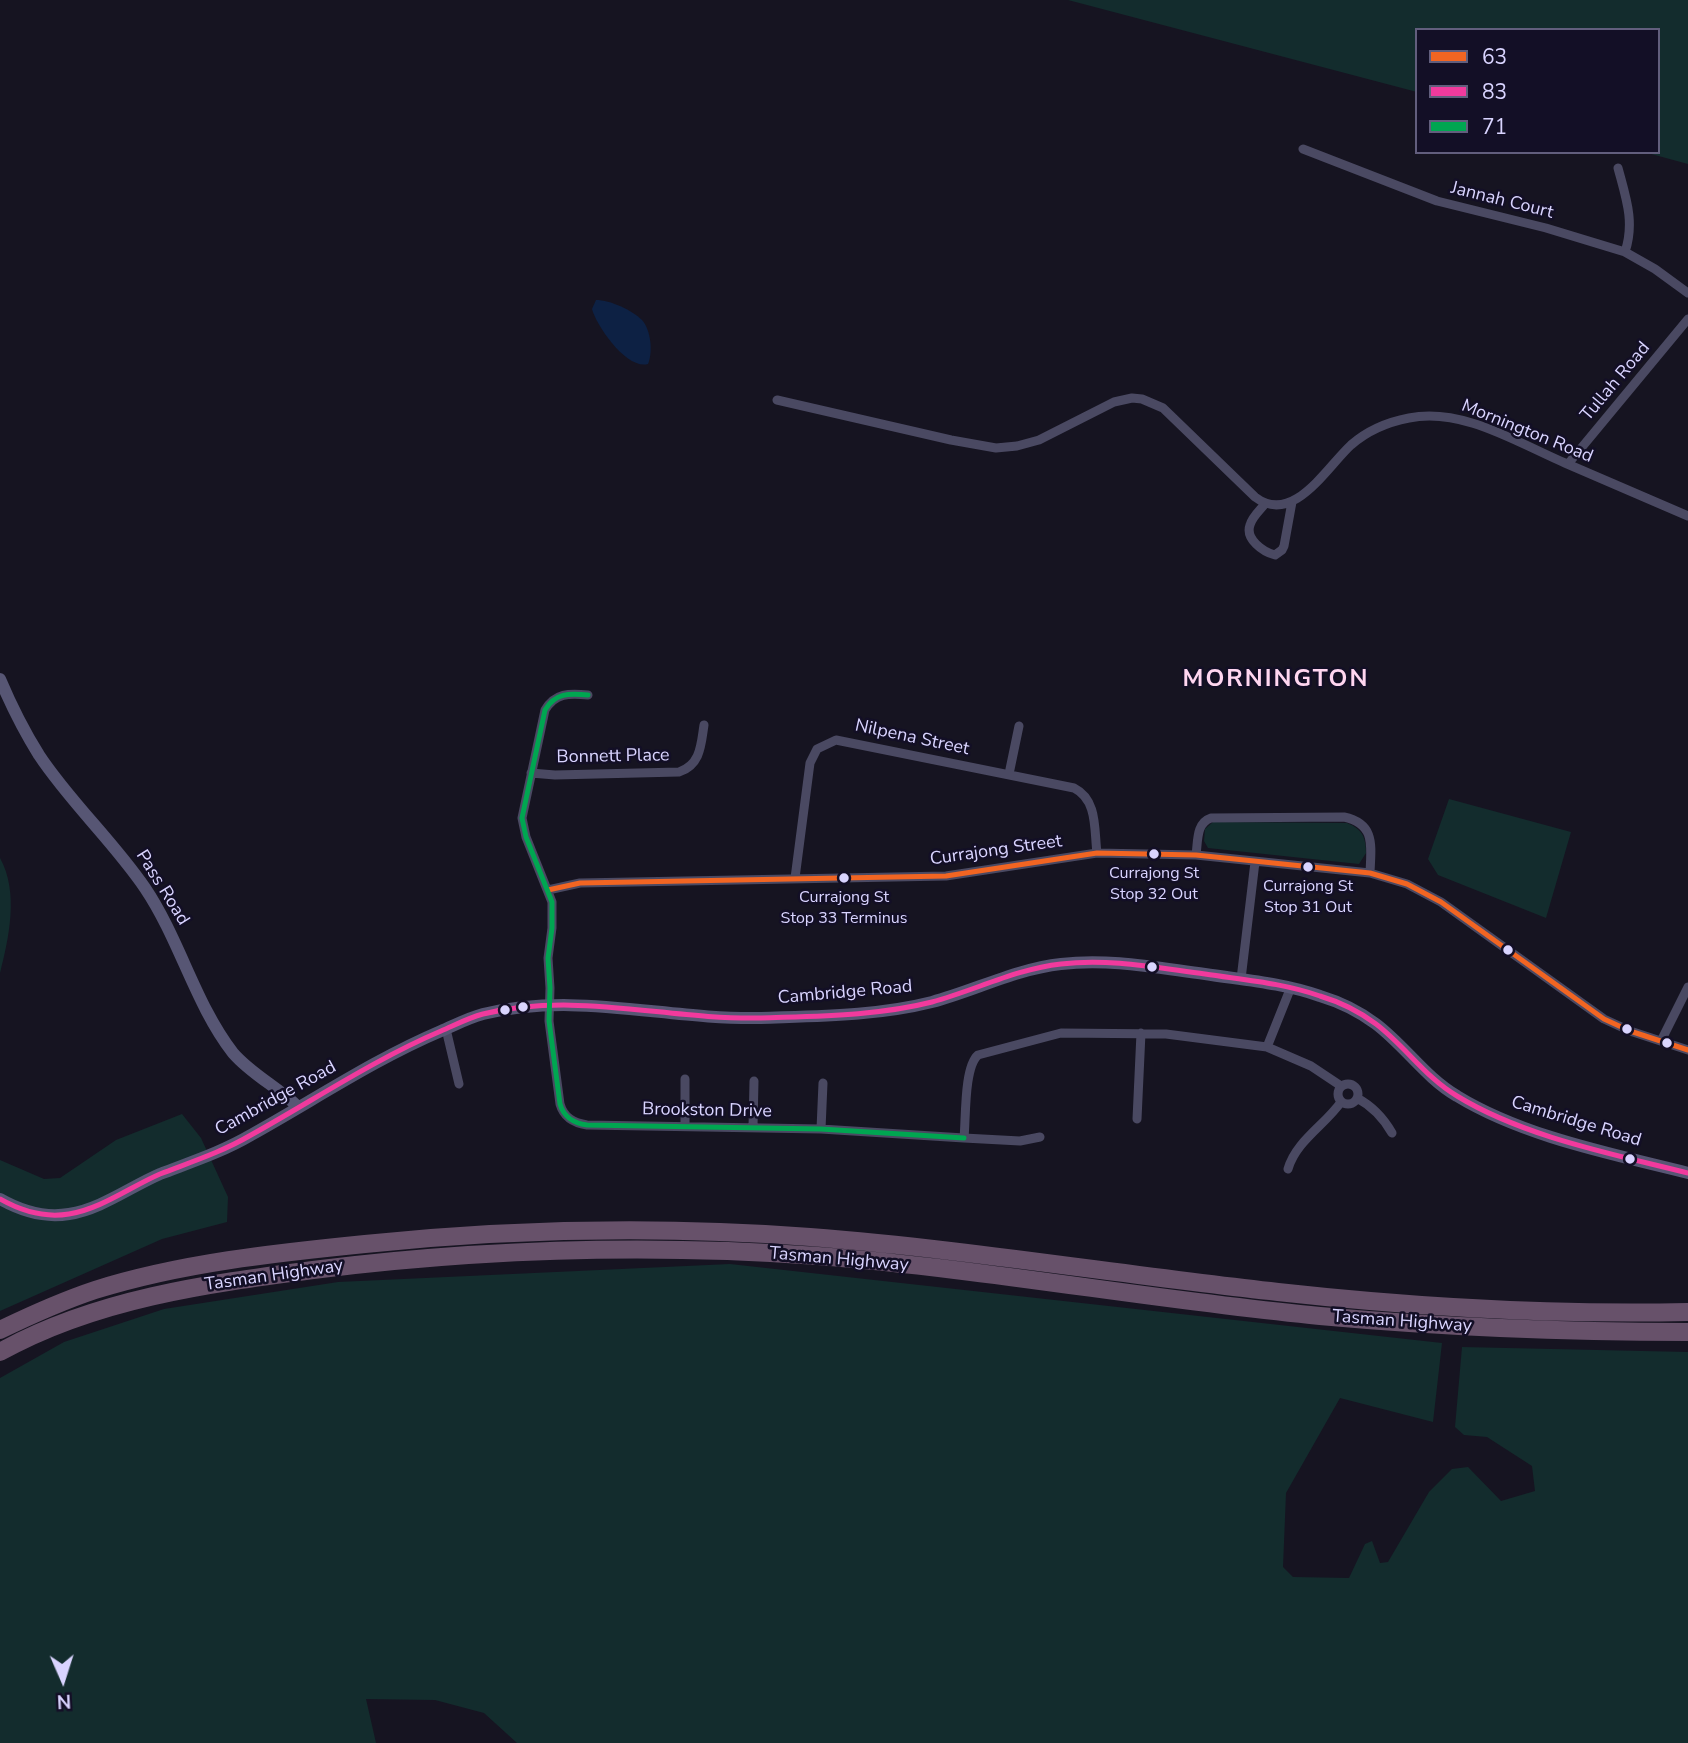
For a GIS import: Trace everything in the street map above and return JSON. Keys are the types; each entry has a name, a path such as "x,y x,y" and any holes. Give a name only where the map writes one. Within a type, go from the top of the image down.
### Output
{"highway":[{"name":"Tasman Highway","path":"0,1330 93,1291 149,1275 224,1262 417,1239 620,1230 704,1231 884,1244 1370,1301 1487,1310 1573,1313 1688,1312"},
{"name":"Tasman Highway","path":"0,1352 43,1331 100,1310 196,1287 392,1260 543,1252 734,1252 817,1256 1318,1315 1515,1329 1688,1332"}],"main road":[{"name":"Pass Road","path":"0,679 23,729 40,756 117,849 146,889 212,1019 233,1052 251,1071 298,1107"},
{"name":"Cambridge Road","path":"0,1199 13,1207 35,1213 73,1214 94,1206 158,1175 247,1138 411,1044 477,1015 550,1004 627,1007 710,1017 827,1015 902,1008 932,1002 1003,976 1064,963 1105,962 1291,987 1323,997 1374,1022 1446,1088 1499,1117 1565,1139 1688,1173"}],"street":[{"name":"Jannah Court","path":"1303,149 1437,201 1558,231 1625,252 1655,269 1688,293"},
{"path":"1618,168 1630,214 1631,227 1625,252"},
{"name":"Tullah Road","path":"1568,464 1688,319"},
{"path":"777,400 996,448 1039,440 1114,402 1142,398 1163,408 1264,505 1279,506 1292,502 1284,546 1275,555 1266,552 1252,540 1250,534 1250,523 1264,505"},
{"name":"Mornington Road","path":"1292,502 1362,437 1381,427 1409,418 1442,417 1469,423 1688,516"},
{"path":"550,1004 548,958 552,916 548,890 523,828 523,810 548,704 559,696 575,693 588,695"},
{"name":"Bonnett Place","path":"531,773 555,775 679,772 696,761 705,725"},
{"path":"1009,774 1019,726"},
{"name":"Nilpena Street","path":"795,878 810,763 817,749 830,741 843,740 1074,789 1084,794 1092,809 1097,853"},
{"path":"1196,855 1200,828 1203,821 1211,818 1344,817 1358,821 1368,832 1370,873"},
{"name":"Currajong Street","path":"548,890 580,883 946,876 1097,853 1196,855 1370,873 1422,891 1604,1019 1688,1050"},
{"path":"1241,979 1255,862"},
{"path":"1267,1047 1291,987"},
{"path":"1661,1041 1688,987"},
{"name":"Brookston Drive","path":"550,1004 549,1021 559,1104 570,1120 587,1125 753,1126 1020,1142 1040,1137"},
{"path":"446,1029 459,1084"},
{"path":"964,1138 969,1072 974,1058 1062,1033 1141,1033 1267,1047 1311,1066 1341,1086"},
{"path":"1137,1119 1141,1033"},
{"path":"685,1079 685,1126"},
{"path":"753,1126 754,1081"},
{"path":"821,1129 823,1083"},
{"path":"1341,1086 1354,1086 1358,1091 1357,1098 1350,1104 1341,1102 1337,1094 1341,1086"},
{"path":"1357,1098 1366,1103 1392,1133"},
{"path":"1288,1169 1292,1154 1332,1115 1341,1102"}],"green space":[{"path":"1068,0 1688,0 1688,164 1651,154 1660,154 1660,28 1415,28 1415,91"},
{"path":"1449,799 1571,832 1546,918 1438,875 1428,859"},
{"path":"1213,822 1347,823 1362,834 1366,853 1359,864 1208,848 1204,841 1205,829"},
{"path":"0,858 6,871 11,900 9,930 0,973"},
{"path":"182,1114 201,1138 228,1197 227,1222 162,1239 0,1311 0,1160 44,1179 60,1178 116,1140"},
{"path":"730,1264 1442,1343 1433,1422 1340,1398 1286,1493 1283,1567 1293,1577 1349,1578 1365,1544 1372,1541 1380,1563 1388,1562 1429,1492 1452,1469 1468,1467 1501,1501 1535,1491 1532,1466 1487,1437 1464,1435 1455,1427 1462,1347 1688,1352 1688,1743 517,1743 484,1713 435,1700 366,1699 376,1743 0,1743 0,1378 64,1342 164,1309 338,1282"}],"water":[{"path":"596,300 620,306 642,320 650,341 648,364 631,360 614,346 595,317 592,309"}],"transit line":[{"name":"71","path":"588,695 563,695 553,700 545,710 522,818 526,837 552,902 548,958 549,1021 560,1104 567,1116 587,1125 821,1129 964,1138"},
{"name":"63","path":"548,890 580,883 946,876 1097,853 1196,855 1370,873 1407,884 1441,902 1604,1019 1630,1031 1688,1050"},
{"name":"83","path":"0,1199 25,1210 51,1215 69,1214 92,1207 160,1174 240,1141 392,1054 483,1014 553,1005 761,1018 868,1013 932,1002 1028,970 1079,962 1133,964 1249,980 1327,998 1357,1011 1376,1024 1446,1089 1483,1110 1511,1123 1569,1143 1688,1173"}],"place":[{"name":"Currajong St Stop 32 Out","path":"1154,854"},
{"name":"Currajong St Stop 31 Out","path":"1308,867"},
{"name":"Currajong St Stop 33 Terminus","path":"844,878"}],"district":[{"name":"MORNINGTON","path":"1276,680"}]}
